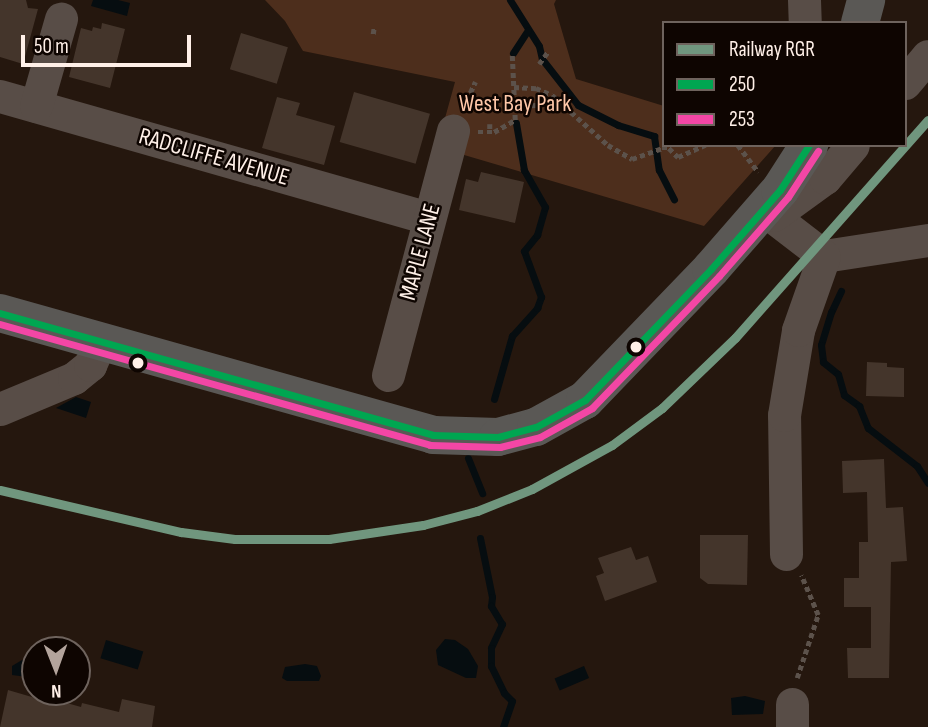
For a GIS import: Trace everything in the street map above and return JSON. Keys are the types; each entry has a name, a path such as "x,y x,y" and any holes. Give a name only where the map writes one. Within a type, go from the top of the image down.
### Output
{"main road":[{"path":"861,21 866,0"},
{"path":"0,313 433,435 498,437 536,427 584,400 769,212 806,147"}],"street":[{"path":"804,0 805,21"},
{"path":"36,106 61,19"},
{"path":"907,81 928,57"},
{"name":"RADCLIFFE AVENUE","path":"0,96 428,218"},
{"name":"MAPLE LANE","path":"388,375 428,218 467,131"},
{"path":"851,147 825,178 769,212 824,256 928,240"},
{"path":"786,554 784,415 798,330 824,256"},
{"path":"0,409 74,378 90,365 101,340"}],"path":[{"path":"467,131 490,132 515,120 512,53"},
{"path":"539,64 547,53"},
{"path":"514,87 536,88 552,95 608,145 632,159 662,148 669,148 678,157 700,147"},
{"path":"515,106 536,105"},
{"path":"490,124 490,132"},
{"path":"740,147 756,165"},
{"path":"786,554 801,576 818,615 800,660 792,715"}],"green space":[{"name":"West Bay Park","path":"265,0 556,0 554,4 576,79 662,105 662,147 774,147 704,226 437,147 455,82 303,51 285,21"}],"shaded area":[{"path":"93,0 130,3 127,16 91,6"},
{"path":"76,397 91,402 86,418 56,408"},
{"path":"445,639 455,640 468,649 478,666 476,678 466,678 438,665 436,650"},
{"path":"106,640 143,651 138,670 100,658"},
{"path":"21,661 21,676 12,675 12,666"},
{"path":"305,664 317,666 321,676 319,681 287,681 282,678 285,667"},
{"path":"584,666 589,678 560,690 555,679"},
{"path":"745,696 765,701 763,714 732,715 731,698"}],"building":[{"path":"0,0 26,0 28,8 38,9 23,64 0,57"},
{"path":"102,23 125,29 110,88 69,77 81,28 92,31 93,27 101,29"},
{"path":"241,33 288,47 277,84 230,69"},
{"path":"354,92 430,114 416,164 340,142"},
{"path":"277,97 300,103 296,115 335,126 324,165 262,148"},
{"path":"481,172 524,182 515,223 459,210 466,179 478,182"},
{"path":"867,362 887,363 887,367 904,368 904,397 866,396"},
{"path":"884,459 886,508 903,507 907,561 891,562 889,678 848,678 847,648 871,648 871,607 844,607 844,578 859,578 859,542 868,542 867,492 843,493 842,461"},
{"path":"700,535 748,535 747,585 708,584 700,578"},
{"path":"631,547 636,560 648,556 657,582 605,601 596,576 604,573 598,558"},
{"path":"8,690 21,694 21,706 91,705 119,712 122,699 155,706 152,727 0,727"}],"waterway":[{"path":"510,0 539,46 542,59 578,105 618,125 654,136 659,170 674,199"},
{"path":"513,53 528,30"},
{"path":"494,399 512,336 537,308 541,297 524,251 537,235 545,207 524,170 516,123"},
{"path":"841,291 821,345 823,362 838,374 844,395 859,406 868,428 917,466 928,483"},
{"path":"468,458 482,493"},
{"path":"480,538 492,597 491,606 502,624 491,648 491,666 504,693 512,701 503,727"}],"rail line":[{"name":"RGR","path":"907,144 928,120"},
{"name":"RGR","path":"0,490 181,532 235,539 329,539 423,525 477,511 532,489 612,445 662,408 735,338 904,147"}],"transit line":[{"name":"250","path":"0,313 433,435 498,437 536,427 585,400 711,269 780,190 808,147"},
{"name":"253","path":"0,324 430,445 500,447 540,437 592,408 719,276 788,197 818,151"}]}
